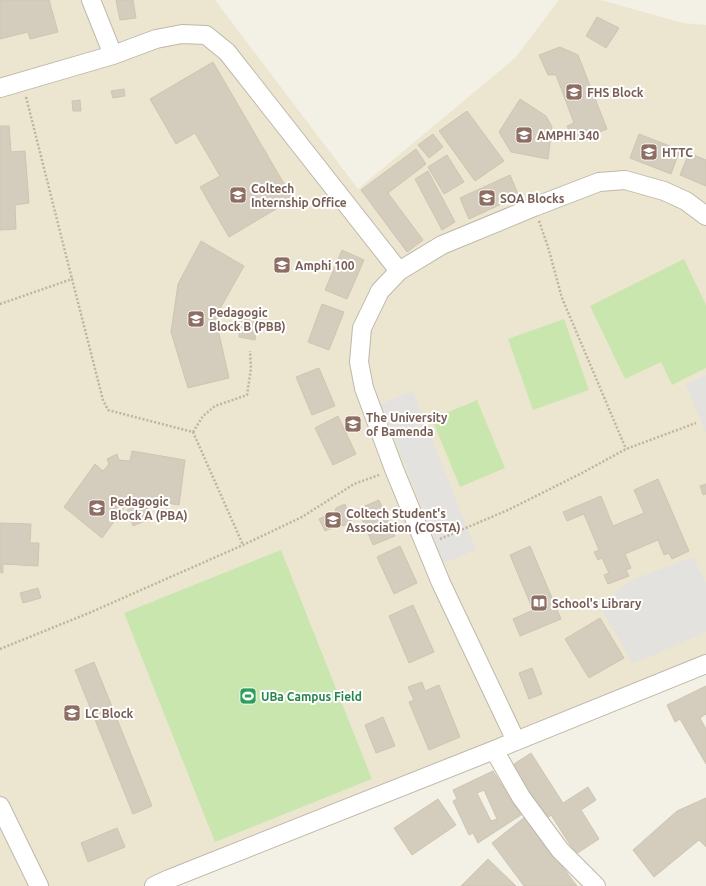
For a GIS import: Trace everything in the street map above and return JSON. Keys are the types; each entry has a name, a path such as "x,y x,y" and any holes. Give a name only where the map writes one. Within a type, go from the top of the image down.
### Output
{"street":[{"path":"91,0 113,54"},
{"path":"0,88 113,54 156,39 182,34 206,35 227,52 399,271"},
{"path":"516,741 441,583 394,469 364,388 359,362 362,328 380,291 399,271 442,245 599,182 625,180 664,191 686,201 706,216"},
{"path":"165,884 706,664"},
{"path":"494,750 522,797 560,850 596,886"},
{"path":"0,806 39,886"}],"path":[{"path":"22,82 103,400 108,410 193,432"},
{"path":"534,207 548,247 562,298 626,449"},
{"path":"0,304 72,279"},
{"path":"193,432 202,416 215,406 246,395 251,368 250,351"},
{"path":"426,545 508,510 626,449 696,423"},
{"path":"193,432 243,545"},
{"path":"0,649 89,613 243,545 302,517 354,484 394,469"}],"shaded area":[{"name":"The University of Bamenda","path":"0,0 215,0 358,189 515,58 559,0 601,0 683,23 706,25 706,659 150,886 0,886"},
{"path":"706,375 706,433 685,384"},
{"path":"413,391 476,550 444,563 381,404"},
{"path":"693,557 706,583 706,632 633,664 599,605 631,580"}],"green space":[{"path":"684,259 706,305 706,368 672,385 661,362 625,379 590,306"},
{"path":"564,319 589,390 533,410 508,339"},
{"path":"477,400 505,468 460,487 432,419"},
{"name":"UBa Campus Field","path":"281,550 372,779 215,842 124,613"}],"building":[{"path":"0,0 49,0 58,32 30,39 28,32 0,39"},
{"path":"116,0 133,0 136,18 120,20"},
{"path":"597,17 619,28 606,48 586,36"},
{"path":"560,47 578,55 607,129 574,142 567,126 574,123 556,75 548,75 539,55"},
{"path":"213,62 293,199 229,237 200,187 220,176 195,133 176,144 150,99"},
{"path":"124,89 125,96 113,98 111,91"},
{"name":"AMPHI 340","path":"520,99 546,116 552,127 548,159 511,152 499,132"},
{"path":"80,100 81,111 73,111 72,101"},
{"path":"467,111 504,161 475,181 439,131"},
{"path":"0,126 9,126 11,152 25,151 29,203 15,205 16,229 0,230"},
{"path":"433,134 443,147 429,158 418,145"},
{"path":"639,134 680,150 671,174 630,158"},
{"path":"416,149 426,164 388,193 423,240 407,252 361,190"},
{"path":"689,153 706,160 706,186 680,175"},
{"path":"447,155 464,182 444,194 428,167"},
{"path":"428,171 455,222 442,230 415,179"},
{"path":"510,175 519,196 469,219 460,198"},
{"path":"201,241 244,266 221,307 217,325 229,378 188,388 171,332 178,284"},
{"path":"342,250 364,260 347,299 325,290"},
{"path":"322,304 344,312 329,350 308,342"},
{"path":"242,315 258,317 255,340 239,337"},
{"path":"319,368 335,406 312,415 296,377"},
{"path":"338,416 356,454 333,465 315,428"},
{"name":"Pedagogic Block A (PBA)","path":"132,451 185,460 179,505 137,498 140,504 145,503 152,518 133,526 127,510 131,508 129,501 102,538 64,507 95,464 103,471 109,464 107,459 117,454 119,460 130,461"},
{"path":"658,479 689,551 672,559 669,553 664,555 658,540 625,554 631,568 626,570 629,576 608,584 604,575 609,573 602,558 598,560 594,552 599,550 584,514 567,521 563,512 601,496 613,526 644,513 634,490"},
{"path":"706,484 706,494 703,495 700,486"},
{"path":"379,500 395,536 373,545 358,509"},
{"path":"345,504 352,522 325,531 319,519 335,512 336,508"},
{"path":"0,523 31,524 30,543 39,543 38,566 3,564 3,573 0,572"},
{"path":"400,546 417,583 394,594 377,557"},
{"path":"530,546 561,619 520,636 513,619 533,610 510,555"},
{"path":"38,588 41,598 23,603 20,593"},
{"path":"413,605 434,652 409,663 389,616"},
{"path":"600,618 624,658 589,678 565,639"},
{"path":"94,662 152,806 133,814 75,670"},
{"path":"532,668 542,694 529,699 519,673"},
{"path":"422,682 425,691 439,685 460,737 429,750 409,702 414,700 408,687"},
{"path":"706,686 706,714 700,718 706,729 706,764 680,719 675,722 667,705"},
{"path":"383,717 395,746 376,753 365,725"},
{"path":"531,753 563,803 588,787 596,800 581,810 599,839 576,854 551,815 545,820 511,766"},
{"path":"493,771 521,815 478,843 473,833 469,835 453,801 457,799 453,790","holes":["484,790 497,819 491,821 477,793"]},
{"path":"706,798 706,847 699,840 654,877 633,850 677,811"},
{"path":"438,799 456,825 412,855 394,828"},
{"path":"525,817 577,886 524,886 492,843"},
{"path":"117,828 125,847 88,862 81,843"},
{"path":"488,859 516,886 461,886"}],"place":[{"name":"FHS Block","path":"574,92"},
{"name":"AMPHI 340","path":"524,135"},
{"name":"HTTC","path":"649,152"},
{"name":"Coltech Internship Office","path":"238,195"},
{"name":"SOA Blocks","path":"487,198"},
{"name":"Amphi 100","path":"282,265"},
{"name":"Pedagogic Block B (PBB)","path":"196,319"},
{"name":"The University of Bamenda","path":"353,424"},
{"name":"Pedagogic Block A (PBA)","path":"97,508"},
{"name":"Coltech Student's Association (COSTA)","path":"333,520"},
{"name":"School's Library","path":"539,603"},
{"name":"UBa Campus Field","path":"248,696"},
{"name":"LC Block","path":"72,713"}]}
